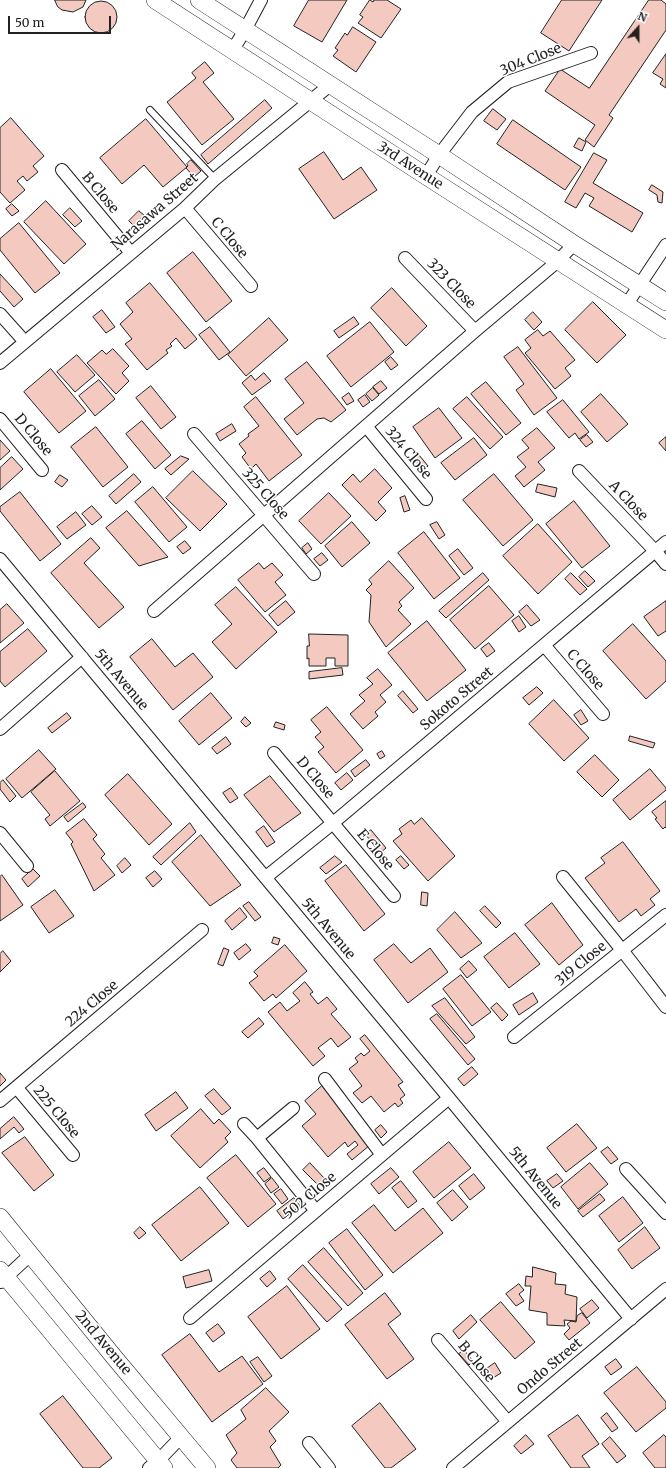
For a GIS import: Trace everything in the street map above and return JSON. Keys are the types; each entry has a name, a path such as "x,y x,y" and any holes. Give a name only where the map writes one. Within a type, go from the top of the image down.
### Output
{"street":[{"name":"3rd Avenue","path":"155,0 558,261 628,304 666,330"},
{"name":"3rd Avenue","path":"198,0 666,302"},
{"path":"232,51 261,0"},
{"name":"304 Close","path":"426,176 439,155 472,112 508,82 591,53"},
{"name":"Narasawa Street","path":"0,363 185,208 215,179 330,85"},
{"name":"B Close","path":"62,170 131,253"},
{"name":"C Close","path":"185,208 250,286"},
{"path":"154,611 475,331 558,261 574,244"},
{"path":"628,304 666,245"},
{"name":"323 Close","path":"405,258 475,331"},
{"path":"0,314 25,342"},
{"name":"D Close","path":"0,419 42,470"},
{"name":"324 Close","path":"366,426 426,498"},
{"name":"325 Close","path":"194,434 314,574"},
{"name":"A Close","path":"579,471 656,552"},
{"name":"Sokoto Street","path":"266,877 333,823 666,542"},
{"path":"656,552 666,564"},
{"name":"5th Avenue","path":"0,560 266,877 631,1319"},
{"name":"C Close","path":"544,645 603,714"},
{"path":"0,729 82,657"},
{"name":"D Close","path":"274,753 333,823"},
{"name":"E Close","path":"333,823 394,896"},
{"path":"0,833 27,866"},
{"path":"563,877 666,1007"},
{"name":"319 Close","path":"514,1037 666,916"},
{"name":"224 Close","path":"0,1101 202,930"},
{"path":"325,1079 382,1155"},
{"name":"225 Close","path":"17,1088 73,1155"},
{"name":"502 Close","path":"190,1318 449,1098"},
{"path":"257,1138 293,1108"},
{"path":"244,1124 316,1211"},
{"path":"626,1169 666,1213"},
{"name":"2nd Avenue","path":"0,1217 207,1468"},
{"path":"30,1254 2,1277 157,1466 181,1437"},
{"name":"Ondo Street","path":"453,1468 666,1289"},
{"name":"B Close","path":"438,1340 508,1422"},
{"path":"309,1443 329,1468"}],"lane":[{"path":"150,110 215,179"}],"building":[{"path":"55,0 86,0 83,7 73,12 62,10 58,7"},
{"path":"309,0 347,0 322,42 294,26"},
{"path":"370,0 373,2 374,0 387,0 401,9 381,38 358,23 363,17 360,15"},
{"path":"562,0 602,0 569,51 541,33"},
{"path":"649,0 661,0 666,4 666,30 609,115 613,118 594,147 585,140 595,125 545,91 560,69 589,88"},
{"path":"98,1 104,1 113,5 117,17 113,29 104,33 98,33 89,29 85,20 85,14 89,5"},
{"path":"353,27 376,42 356,72 333,56 338,50 335,48 345,33 347,35"},
{"path":"666,54 666,88 660,84 663,79 653,73"},
{"path":"205,62 214,73 203,82 234,119 202,145 167,102 196,78 192,73"},
{"path":"265,100 272,108 208,164 201,155"},
{"path":"493,109 506,119 497,130 484,121"},
{"path":"11,118 44,156 33,166 38,172 27,181 23,176 17,181 25,190 10,203 0,192 0,128"},
{"path":"146,119 187,167 163,187 144,165 122,184 100,158"},
{"path":"513,120 581,167 565,190 497,144"},
{"path":"579,138 586,142 582,151 574,147"},
{"path":"324,152 343,180 361,167 377,190 334,219 299,169"},
{"path":"594,153 607,160 593,183 643,213 632,232 589,206 594,198 585,193 576,208 565,202"},
{"path":"191,160 201,171 194,177 186,168 188,166 187,164"},
{"path":"652,185 663,192 662,203 658,202 657,195 649,190"},
{"path":"46,201 86,244 64,264 24,222"},
{"path":"12,204 19,211 12,216 6,209"},
{"path":"70,208 82,221 75,227 63,215"},
{"path":"139,211 144,215 134,226 129,221"},
{"path":"19,223 60,273 35,293 0,250 0,239"},
{"path":"193,252 232,301 206,322 167,273"},
{"path":"0,274 23,299 14,307 0,291"},
{"path":"150,283 197,339 185,349 176,338 170,344 172,346 166,350 168,353 147,370 125,344 132,339 120,324 133,312 126,303"},
{"path":"392,288 427,326 406,346 371,308"},
{"path":"593,302 626,335 597,363 565,330"},
{"path":"102,310 115,327 106,333 93,317"},
{"path":"533,312 542,322 534,330 525,320"},
{"path":"354,317 359,324 339,338 334,331"},
{"path":"269,318 288,340 246,376 228,355"},
{"path":"370,322 394,352 351,387 327,356"},
{"path":"210,327 230,352 219,360 199,335"},
{"path":"538,330 543,336 550,331 575,360 565,368 571,376 555,389 525,353 531,348 525,340"},
{"path":"518,347 557,398 534,415 516,390 524,384 504,357"},
{"path":"113,349 129,366 122,373 129,381 116,394 87,363 102,350 106,354"},
{"path":"77,355 95,375 75,392 57,372"},
{"path":"391,357 398,365 391,370 385,362"},
{"path":"307,362 346,410 331,422 324,418 317,419 297,435 284,419 304,403 285,379"},
{"path":"51,369 86,411 59,433 24,392"},
{"path":"264,373 271,381 252,395 242,383 251,375 255,380"},
{"path":"99,380 115,399 95,416 79,396"},
{"path":"381,381 387,388 379,394 373,387"},
{"path":"486,382 521,423 506,435 471,394"},
{"path":"151,386 176,417 161,429 136,398"},
{"path":"373,388 379,395 372,401 366,394"},
{"path":"349,393 354,401 347,405 342,398"},
{"path":"601,394 628,424 607,442 581,412"},
{"path":"365,395 370,402 363,407 358,400"},
{"path":"256,397 302,455 269,481 256,464 251,469 242,457 246,453 239,444 249,436 248,434 259,426 244,407"},
{"path":"467,397 503,437 490,449 453,409"},
{"path":"563,400 589,432 579,439 575,433 569,438 547,412"},
{"path":"439,408 462,438 435,458 413,427"},
{"path":"142,421 171,455 155,469 126,434"},
{"path":"232,424 236,431 220,441 216,434"},
{"path":"96,427 128,467 103,487 71,447"},
{"path":"537,428 555,448 538,462 545,470 524,487 515,476 526,467 517,457 529,448 522,440"},
{"path":"587,435 593,442 586,447 580,440"},
{"path":"666,437 666,451 659,443"},
{"path":"474,438 487,455 455,480 441,463"},
{"path":"0,440 10,451 0,460"},
{"path":"419,455 428,466 420,473 411,462"},
{"path":"181,456 189,459 171,475 165,469"},
{"path":"12,457 23,469 0,490 0,468"},
{"path":"375,469 392,488 378,502 386,511 376,521 342,485 353,474 360,482"},
{"path":"193,471 227,504 200,531 166,498"},
{"path":"134,474 141,482 116,504 109,496"},
{"path":"494,474 533,520 503,546 463,500"},
{"path":"60,475 68,480 62,487 55,482"},
{"path":"538,484 557,488 555,497 536,492"},
{"path":"153,487 187,527 169,542 135,502"},
{"path":"20,492 61,544 40,561 0,511 0,507"},
{"path":"329,493 351,516 321,544 299,521"},
{"path":"405,496 410,510 404,512 400,498"},
{"path":"574,501 610,546 582,568 546,524"},
{"path":"92,506 102,517 92,525 82,514"},
{"path":"127,511 168,557 139,566 106,528"},
{"path":"76,512 86,525 67,539 57,527"},
{"path":"352,522 370,543 342,567 325,546"},
{"path":"437,522 445,535 439,539 430,525"},
{"path":"538,524 572,562 538,594 503,556"},
{"path":"424,532 460,578 434,599 398,553"},
{"path":"91,538 100,548 84,563 124,607 99,628 51,573"},
{"path":"185,541 191,548 183,554 177,547"},
{"path":"308,543 312,549 306,554 302,548"},
{"path":"458,549 473,568 464,575 449,556"},
{"path":"322,553 328,560 320,566 314,559"},
{"path":"389,561 414,588 399,602 402,606 398,610 411,624 386,647 369,622 371,595 366,590 372,584 369,580"},
{"path":"259,563 264,569 272,563 283,575 275,582 286,595 265,612 238,580"},
{"path":"585,571 595,581 588,587 579,577"},
{"path":"483,573 489,580 446,618 439,611"},
{"path":"571,573 587,589 580,595 565,579"},
{"path":"489,586 514,615 475,649 450,620"},
{"path":"236,587 277,632 236,669 212,642 232,624 215,605"},
{"path":"286,601 295,612 278,626 269,615"},
{"path":"666,601 666,631 658,636 644,617"},
{"path":"7,604 24,623 0,643 0,610"},
{"path":"527,605 540,620 531,626 519,612"},
{"path":"519,616 526,627 519,632 512,621"},
{"path":"427,621 466,670 427,701 388,653"},
{"path":"633,624 666,661 666,681 646,699 603,651"},
{"path":"28,629 47,651 5,687 0,681 0,652"},
{"path":"309,634 348,635 348,666 335,666 335,658 326,658 326,666 309,666 309,658 307,659 307,646 309,646"},
{"path":"152,639 175,667 193,653 213,677 173,710 130,657"},
{"path":"489,643 495,651 487,657 481,649"},
{"path":"342,668 343,675 309,679 309,672"},
{"path":"378,669 392,685 380,695 386,702 375,712 378,716 363,729 350,714 365,701 359,695 373,684 367,678"},
{"path":"537,687 543,693 529,705 523,698"},
{"path":"403,691 418,709 413,713 398,696"},
{"path":"211,693 232,718 199,745 179,721"},
{"path":"554,700 589,738 564,761 529,724"},
{"path":"327,707 363,750 336,773 318,752 324,747 315,737 321,732 311,720"},
{"path":"581,710 588,721 581,725 574,715"},
{"path":"67,713 71,718 52,733 48,728"},
{"path":"245,717 251,723 246,727 241,722"},
{"path":"276,722 285,725 284,730 274,727"},
{"path":"630,736 655,743 653,748 629,741"},
{"path":"226,737 231,744 217,754 212,748"},
{"path":"39,750 56,769 22,798 6,779"},
{"path":"382,751 385,756 380,759 377,754"},
{"path":"595,755 619,780 602,797 577,772"},
{"path":"366,760 370,765 355,777 351,771"},
{"path":"650,769 666,788 666,790 630,820 613,800"},
{"path":"55,771 80,801 50,826 45,819 50,815 31,792"},
{"path":"347,773 353,780 341,790 335,783"},
{"path":"128,774 172,824 149,845 105,795"},
{"path":"270,776 301,813 274,832 244,795"},
{"path":"3,780 16,796 10,802 0,789 0,783"},
{"path":"231,788 238,798 230,803 223,793"},
{"path":"666,801 666,828 665,827 663,829 655,819 657,818 652,812"},
{"path":"83,803 86,807 68,822 64,817"},
{"path":"422,818 455,856 428,881 393,841 402,834 399,829 411,820 414,824"},
{"path":"84,819 97,835 93,839 105,854 101,858 115,875 94,891 71,844 73,842 66,833"},
{"path":"190,823 196,832 161,865 153,857"},
{"path":"264,826 275,842 267,847 256,832"},
{"path":"371,830 386,848 380,853 366,835"},
{"path":"201,835 241,885 210,906 172,862"},
{"path":"623,842 660,891 650,899 655,905 641,916 636,909 619,922 585,878 605,863 601,858"},
{"path":"335,856 342,862 326,874 320,868"},
{"path":"401,856 409,865 404,869 396,860"},
{"path":"125,858 131,865 122,873 117,866"},
{"path":"346,865 385,914 364,931 325,881"},
{"path":"33,869 40,876 28,887 22,879"},
{"path":"155,871 162,879 153,887 146,878"},
{"path":"2,875 23,905 0,921 0,877"},
{"path":"55,890 74,916 49,933 31,907"},
{"path":"422,892 428,893 427,906 421,905"},
{"path":"249,902 261,917 255,921 243,906"},
{"path":"552,903 583,945 559,965 525,925"},
{"path":"485,906 501,923 496,928 480,911"},
{"path":"240,908 247,917 232,930 225,921"},
{"path":"455,912 482,943 461,958 437,930"},
{"path":"515,933 540,964 509,988 484,957"},
{"path":"274,937 280,939 278,945 272,943"},
{"path":"246,944 251,950 239,960 234,953"},
{"path":"394,944 411,963 430,948 448,972 408,1003 374,960"},
{"path":"285,945 307,971 276,998 273,994 264,1001 249,983 258,976 254,972"},
{"path":"224,948 229,950 223,966 218,964"},
{"path":"3,951 11,961 0,972 0,954"},
{"path":"469,961 477,970 467,978 460,969"},
{"path":"461,975 491,1012 472,1026 443,989"},
{"path":"305,982 313,992 310,994 318,1004 327,997 337,1009 331,1014 351,1037 338,1047 331,1038 318,1048 325,1056 313,1066 268,1012 280,1002 287,1011 300,1001 293,993"},
{"path":"533,993 538,1002 519,1015 513,1005"},
{"path":"445,998 475,1037 466,1044 432,1006"},
{"path":"497,1003 508,1015 502,1021 491,1008"},
{"path":"437,1014 475,1059 468,1065 430,1019"},
{"path":"259,1018 264,1024 248,1038 242,1032"},
{"path":"365,1035 403,1082 398,1085 405,1095 400,1099 403,1103 398,1107 395,1103 384,1112 371,1096 362,1103 353,1093 362,1086 349,1069 358,1062 355,1058 361,1053 364,1056 370,1051 360,1039"},
{"path":"472,1067 478,1074 464,1086 458,1079"},
{"path":"0,1073 6,1080 0,1086"},
{"path":"322,1086 364,1133 370,1145 352,1160 347,1154 358,1145 355,1141 348,1147 345,1142 328,1157 302,1126 316,1114 305,1101"},
{"path":"214,1089 231,1108 222,1115 205,1096"},
{"path":"176,1092 188,1108 156,1131 145,1115"},
{"path":"201,1109 214,1124 219,1119 231,1132 225,1138 228,1142 200,1168 171,1136"},
{"path":"14,1117 24,1129 19,1133 14,1127 0,1139 0,1129"},
{"path":"577,1124 597,1148 566,1172 547,1148"},
{"path":"381,1125 387,1132 381,1138 375,1130"},
{"path":"25,1137 54,1175 34,1191 2,1153"},
{"path":"449,1142 471,1168 434,1198 413,1172"},
{"path":"608,1147 618,1159 611,1164 601,1152"},
{"path":"236,1155 276,1204 248,1227 207,1178"},
{"path":"310,1163 325,1179 318,1185 303,1170"},
{"path":"590,1163 608,1184 578,1209 561,1187"},
{"path":"264,1168 271,1177 264,1182 257,1173"},
{"path":"391,1168 399,1177 379,1194 371,1184"},
{"path":"474,1174 485,1188 470,1200 459,1186"},
{"path":"557,1174 563,1181 553,1188 547,1181"},
{"path":"272,1178 279,1187 271,1193 265,1184"},
{"path":"401,1181 417,1201 408,1208 392,1188"},
{"path":"200,1187 229,1223 181,1261 152,1225"},
{"path":"281,1189 288,1199 282,1204 274,1194"},
{"path":"453,1190 468,1207 452,1221 437,1203"},
{"path":"600,1194 605,1200 583,1217 578,1211"},
{"path":"623,1197 643,1223 619,1242 599,1216"},
{"path":"294,1198 300,1206 283,1219 277,1211"},
{"path":"374,1205 395,1231 423,1208 443,1233 393,1273 352,1223"},
{"path":"140,1227 146,1233 139,1239 134,1233"},
{"path":"645,1227 660,1248 632,1269 618,1250"},
{"path":"347,1229 383,1275 365,1290 329,1243"},
{"path":"324,1248 363,1293 348,1306 308,1262"},
{"path":"303,1265 342,1309 327,1322 288,1279"},
{"path":"533,1267 556,1273 555,1284 566,1285 565,1294 577,1297 576,1321 564,1320 565,1326 547,1325 547,1313 529,1310 531,1286 525,1286 526,1276 532,1277"},
{"path":"209,1270 212,1281 186,1288 183,1277"},
{"path":"270,1271 276,1279 267,1287 260,1279"},
{"path":"519,1284 524,1290 519,1294 524,1301 516,1306 506,1294"},
{"path":"287,1286 320,1329 281,1359 248,1317"},
{"path":"385,1293 401,1314 388,1324 414,1359 387,1379 345,1325"},
{"path":"592,1300 599,1308 587,1318 580,1309"},
{"path":"501,1302 535,1342 515,1359 480,1320"},
{"path":"582,1313 590,1323 569,1340 564,1334 570,1328 567,1324 571,1321 576,1322 577,1316"},
{"path":"471,1315 477,1322 459,1339 453,1331"},
{"path":"218,1324 225,1333 213,1342 206,1333"},
{"path":"190,1334 219,1372 242,1356 263,1384 212,1422 162,1355"},
{"path":"464,1350 473,1361 469,1365 459,1354"},
{"path":"258,1357 272,1376 264,1382 250,1362"},
{"path":"616,1359 622,1367 611,1375 605,1367"},
{"path":"495,1363 501,1373 488,1381 482,1372"},
{"path":"637,1367 666,1402 666,1408 636,1432 604,1393"},
{"path":"266,1388 289,1412 269,1431 276,1441 270,1447 281,1465 278,1468 237,1468 231,1460 237,1453 226,1435 246,1419 241,1410"},
{"path":"63,1396 112,1458 99,1468 83,1468 40,1414"},
{"path":"380,1403 416,1449 391,1468 385,1468 352,1426"},
{"path":"607,1413 618,1428 612,1432 601,1418"},
{"path":"578,1415 599,1444 582,1456 590,1468 571,1468 548,1436"},
{"path":"526,1435 534,1444 521,1454 514,1446"},
{"path":"664,1435 666,1437 666,1468 655,1468 643,1453"},
{"path":"610,1437 626,1456 617,1463 602,1444"}]}
